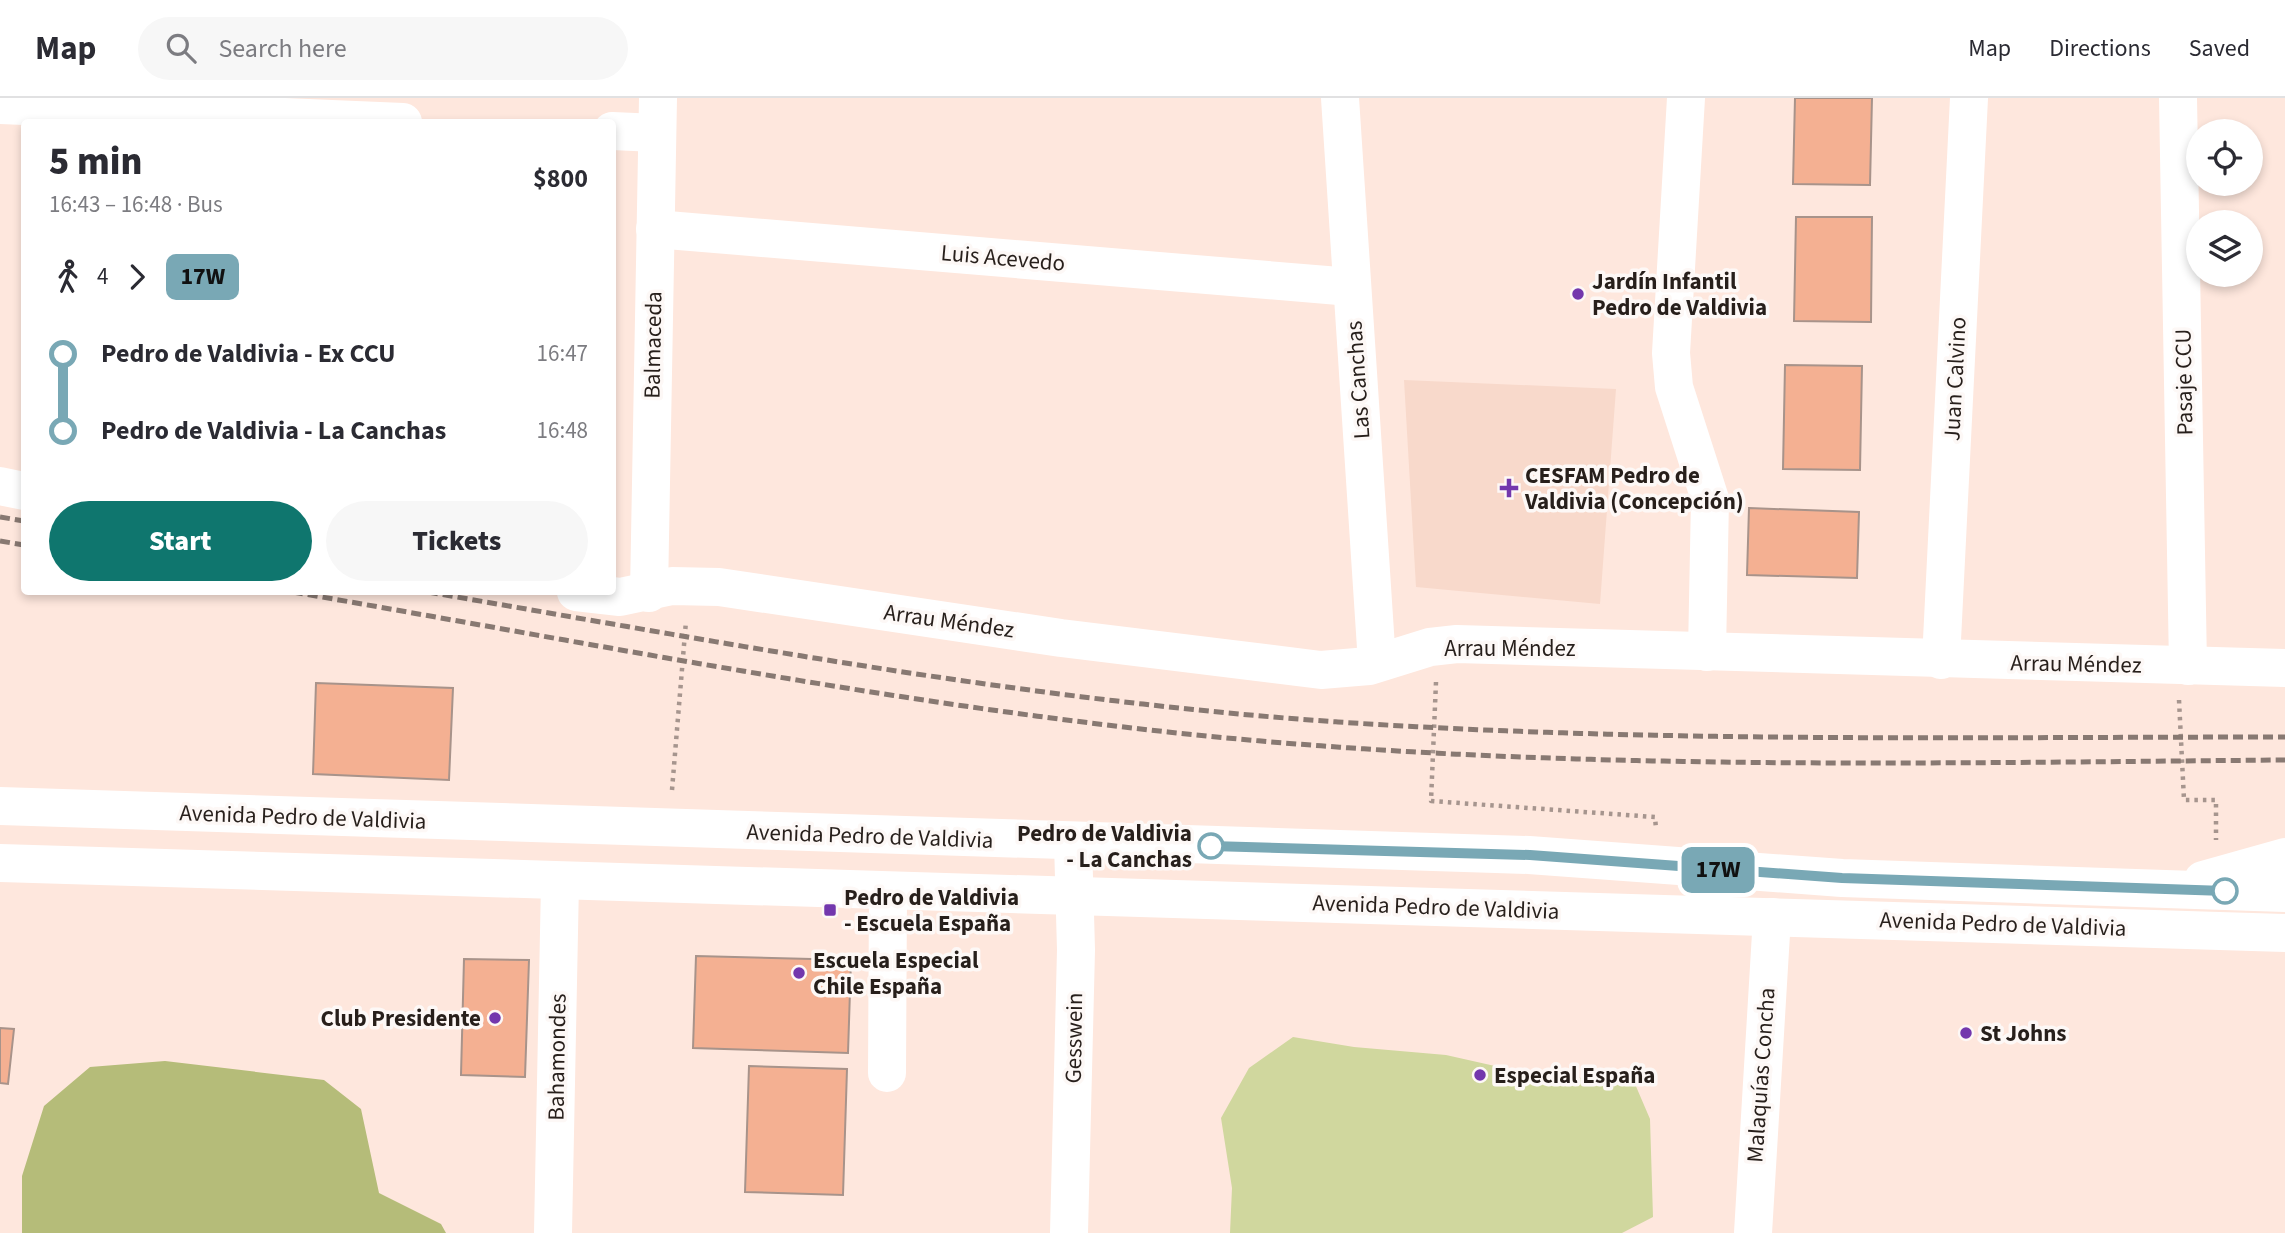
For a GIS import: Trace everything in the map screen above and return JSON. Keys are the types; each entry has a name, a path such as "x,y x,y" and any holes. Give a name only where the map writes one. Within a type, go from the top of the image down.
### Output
{"street":[{"name":"Las Canchas","path":"1340,98 1377,663"},
{"path":"1686,98 1671,353 1674,387 1710,499 1707,652"},
{"name":"Juan Calvino","path":"1941,660 1969,98"},
{"name":"Pasaje CCU","path":"2178,98 2188,666"},
{"path":"0,105 332,119"},
{"path":"616,130 657,116"},
{"name":"Balmaceda","path":"649,593 657,116"},
{"name":"Luis Acevedo","path":"655,229 1352,287"},
{"path":"0,486 21,490"},
{"name":"Arrau Méndez","path":"602,595 620,597 688,585 719,587 1061,638 1321,670 1351,669 1430,647 1478,644 1941,660 2285,668"},
{"name":"Avenida Pedro de Valdivia","path":"0,806 1530,855 1854,879 2285,893"},
{"name":"Gesswein","path":"1069,1233 1076,950 1073,842"},
{"path":"2171,890 2285,857"},
{"name":"Avenida Pedro de Valdivia","path":"0,863 2285,933"},
{"name":"Bahamondes","path":"553,1233 560,882"},
{"path":"887,1073 888,892"},
{"name":"Malaquías Concha","path":"1753,1233 1772,917"}],"path":[{"path":"671,792 688,585"},
{"path":"1430,647 1436,666 1431,801 1655,817 1655,864"},
{"path":"2188,666 2178,702 2183,800 2216,800 2216,852"}],"shaded area":[{"name":"CESFAM Pedro de Valdivia (Concepción)","path":"1404,380 1616,389 1600,604 1416,587"}],"green space":[{"path":"1293,1037 1354,1047 1446,1055 1548,1078 1632,1077 1650,1119 1653,1217 1622,1233 1230,1233 1232,1188 1221,1118 1249,1068"},
{"path":"165,1061 324,1080 361,1109 379,1193 441,1224 446,1233 22,1233 22,1176 44,1106 90,1067"}],"building":[{"path":"1795,98 1872,98 1870,185 1793,184"},
{"path":"1796,217 1872,217 1871,322 1794,321"},
{"path":"1785,365 1862,366 1860,470 1783,469"},
{"path":"1749,508 1859,512 1857,578 1747,575"},
{"path":"316,683 453,688 449,780 313,774"},
{"path":"696,956 851,960 848,1053 693,1048"},
{"name":"Club Presidente","path":"464,959 529,960 525,1077 461,1075"},
{"path":"0,1028 14,1029 8,1084 0,1083"},
{"path":"749,1066 847,1069 843,1195 745,1192"}],"railway":[{"path":"0,517 21,520"},
{"path":"0,541 21,544"},
{"path":"310,595 729,669 948,704 1168,732 1307,745 1447,754 1726,762 2285,760"},
{"path":"446,595 881,669 1109,700 1338,722 1456,729 1693,736 2285,737"}],"bus line":[{"name":"17W","path":"1211,846 1530,855 1842,878 2225,891"}],"place":[{"name":"Jardín Infantil Pedro de Valdivia","path":"1578,294"},
{"name":"CESFAM Pedro de Valdivia (Concepción)","path":"1509,488"},
{"name":"Pedro de Valdivia - La Canchas","path":"1211,846"},
{"name":"Pedro de Valdivia - Escuela España","path":"830,910"},
{"name":"Escuela Especial Chile España","path":"799,973"},
{"name":"Club Presidente","path":"495,1018"},
{"name":"St Johns","path":"1966,1033"},
{"name":"Especial España","path":"1480,1075"}]}
